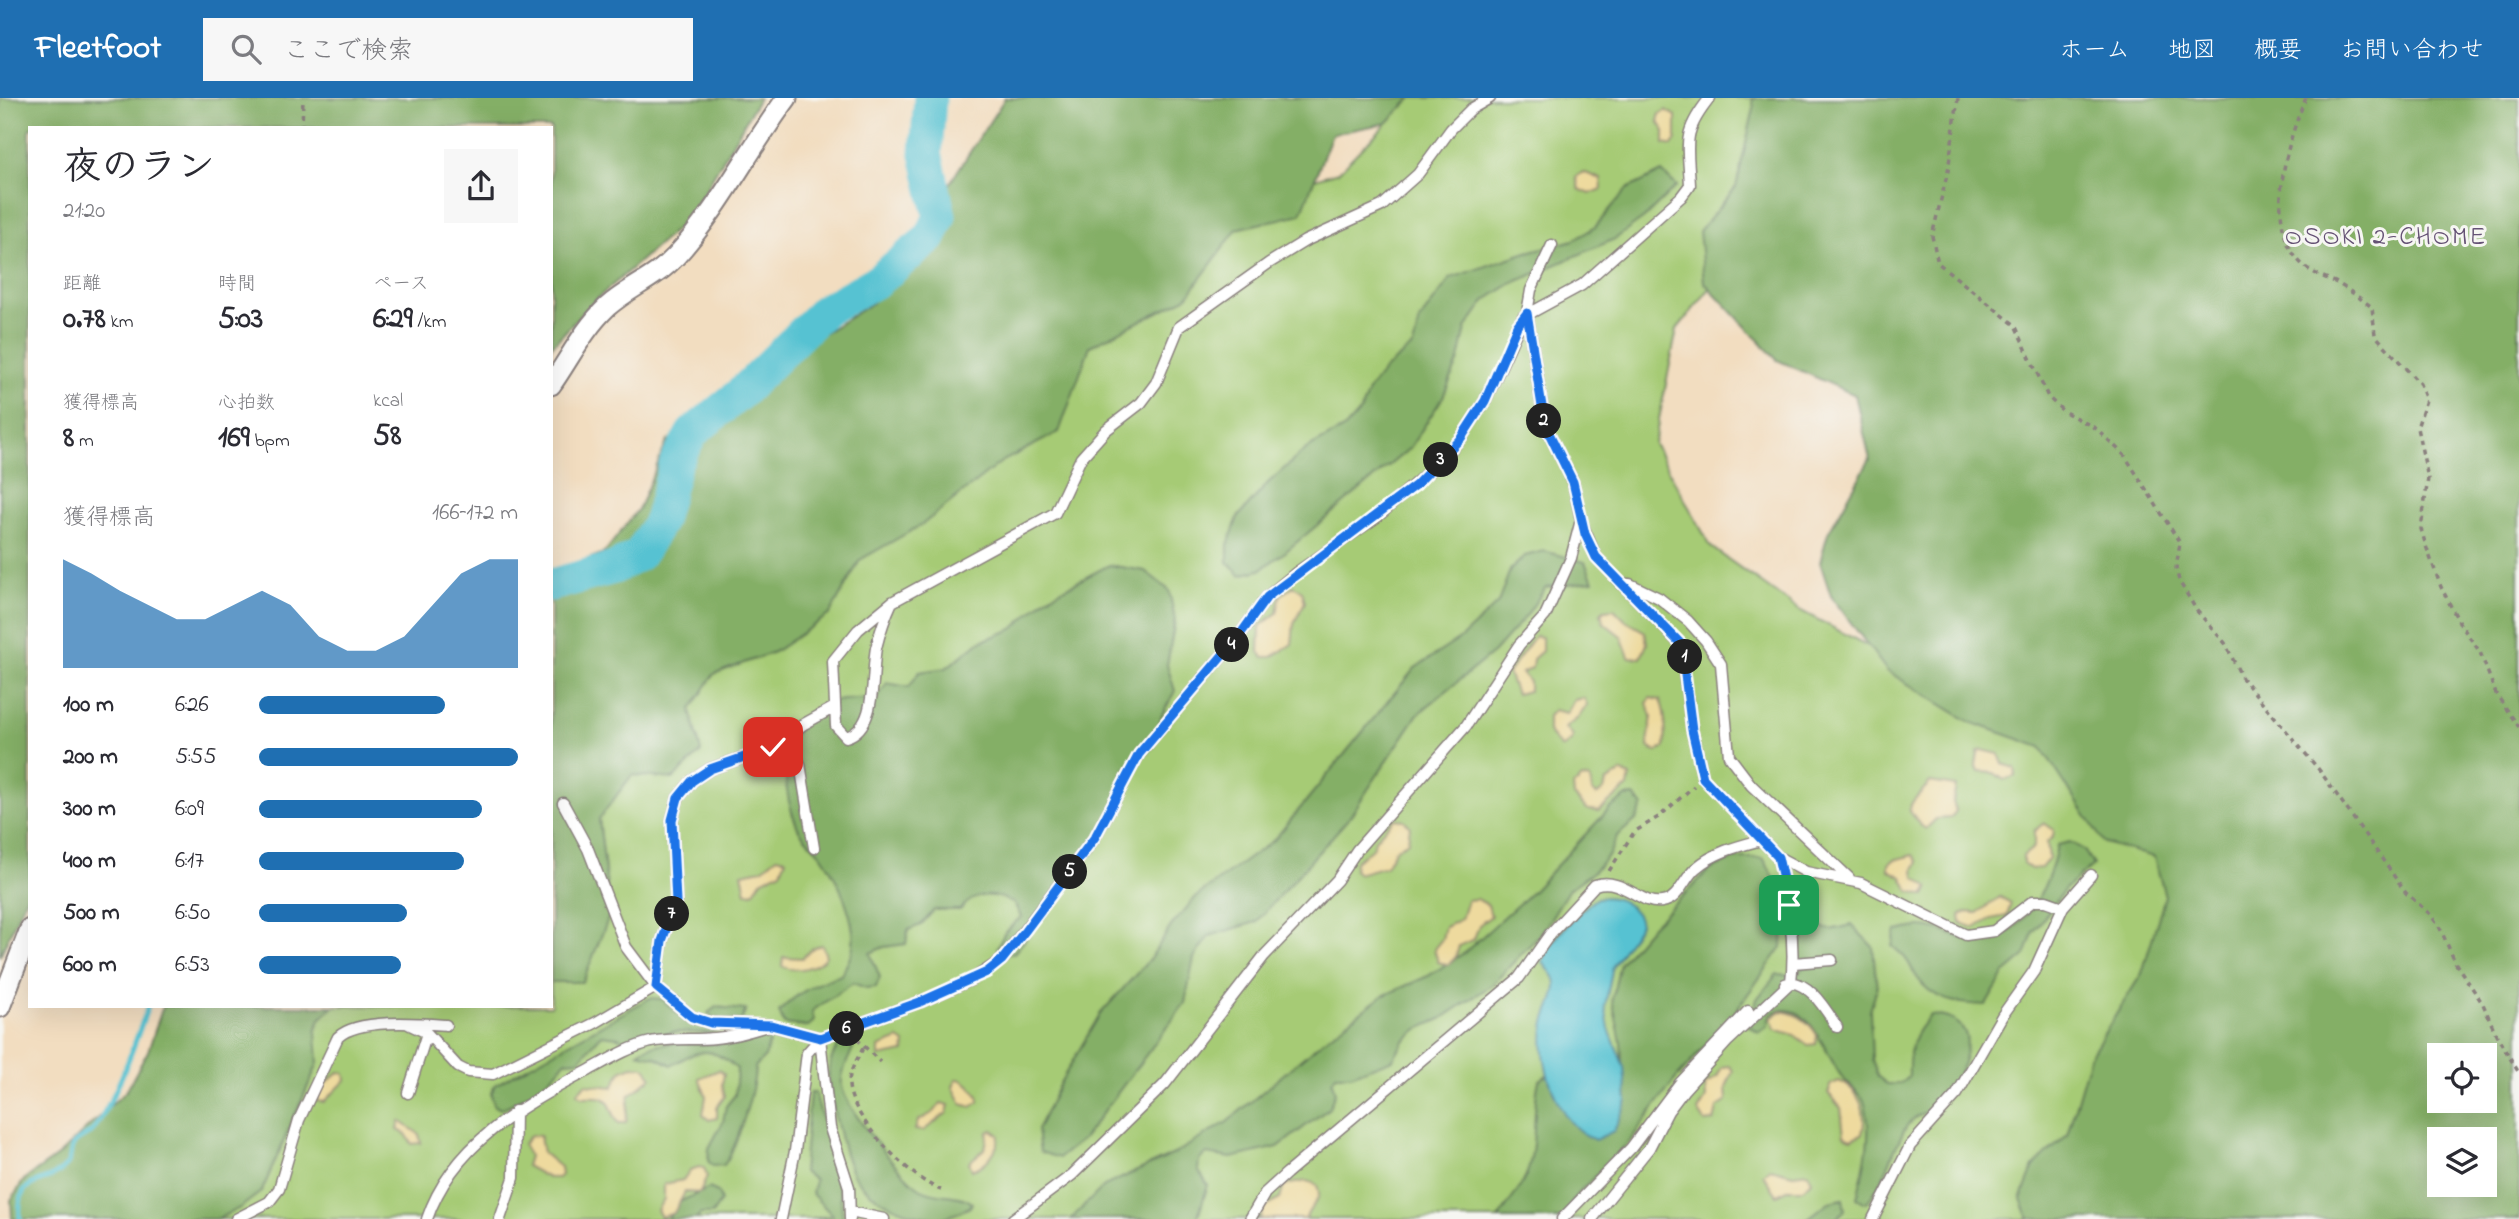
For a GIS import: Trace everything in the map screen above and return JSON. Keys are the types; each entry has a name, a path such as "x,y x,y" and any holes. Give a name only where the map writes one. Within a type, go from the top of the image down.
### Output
{"street":[{"path":"553,383 582,334 609,305 655,276 675,257 719,204 762,130 787,98"},
{"path":"0,1007 28,934"}],"lane":[{"path":"892,602 876,650 866,719 857,732 846,737 841,734 833,708 834,661 838,651 892,602 1055,513 1081,458 1106,430 1141,403 1156,383 1179,327 1293,248 1382,206 1418,174 1451,129 1471,109 1490,98"},
{"path":"781,1219 795,1151 807,1053 820,1038 971,980 1002,960 1095,837 1139,754 1239,636 1267,597 1407,493 1461,438 1485,401 1517,326 1527,313 1582,285 1681,197 1690,185 1685,153 1687,133 1710,98"},
{"path":"1552,245 1531,289 1527,313 1545,425 1573,482 1581,520 1596,557 1681,644 1692,730 1703,778 1778,857 1806,872 1849,879 1966,935 1994,931 2033,901 2046,901 2063,907"},
{"path":"1013,1219 1072,1175 1165,1084 1264,956 1337,880 1366,840 1466,726 1519,645 1545,616 1571,558 1581,520"},
{"path":"1622,584 1630,584 1659,598 1688,621 1706,641 1721,664 1728,756 1751,785 1849,879"},
{"path":"656,987 662,941 676,902 672,820 678,798 692,781 710,769 773,747 804,724 833,708"},
{"path":"787,738 800,764 814,848"},
{"path":"563,803 588,849 626,947 656,987 692,1017 711,1023 771,1025 820,1038"},
{"path":"1250,1219 1265,1193 1287,1173 1518,978 1549,934 1587,891 1603,882 1661,903 1677,893 1690,874 1710,858 1761,839"},
{"path":"1592,1219 1649,1148 1668,1111 1683,1091 1728,1041 1791,982 1793,963 1789,905 1778,857"},
{"path":"1873,1219 1910,1146 1950,1105 1996,1026 2034,971 2063,907 2091,876"},
{"path":"1793,963 1832,960"},
{"path":"1791,982 1813,994 1837,1027"},
{"path":"1562,1219 1631,1148 1680,1083 1723,1036 1760,999 1791,982"},
{"path":"408,1024 427,1033 458,1067 468,1072 493,1074 595,1023 656,987"},
{"path":"236,1219 269,1202 279,1189 299,1120 338,1037 352,1027 446,1025"},
{"path":"426,1219 441,1189 473,1147 515,1111 636,1046 654,1041 729,1036 771,1025"},
{"path":"408,1093 427,1033"},
{"path":"820,1038 830,1128 849,1187 850,1216 884,1219"},
{"path":"500,1219 514,1178 515,1111"}],"path":[{"path":"302,126 303,98"},
{"path":"1958,98 1948,171 1932,236 1938,263 2015,325 2048,397 2063,411 2097,429 2125,456 2180,543 2176,568 2179,581 2192,603 2225,643 2242,678 2320,771 2406,893 2430,914 2440,928 2456,964 2483,1004 2496,1034 2519,1073"},
{"path":"2306,98 2287,151 2281,200 2285,243 2306,268 2339,284 2372,307 2375,335 2420,384 2426,400 2417,428 2427,469 2421,529 2441,587 2460,624 2480,652 2496,694 2519,727"},
{"path":"1603,882 1627,839 1703,778"},
{"path":"849,1028 863,1048 880,1062"},
{"path":"863,1048 849,1084 857,1108 895,1156 926,1185 941,1190"}],"green space":[{"path":"0,98 759,98 689,218 590,305 553,345 553,126 28,126 28,893 0,956"},
{"path":"1005,98 1412,98 1387,123 1332,134 1301,214 1237,229 1186,298 1090,346 1059,432 1001,462 923,524 860,560 830,614 774,652 714,674 691,710 701,752 673,779 632,775 599,819 610,914 583,982 553,982 553,572 604,553 639,508 667,442 741,385 872,303"},
{"path":"1393,98 1781,98 1766,219 1677,329 1654,444 1711,547 1799,610 1958,693 2080,713 2203,895 2074,1219 161,1219 262,1008 553,1008 553,951 610,914 599,819 612,748 1205,212 1338,172 1387,123"},
{"path":"1752,98 2519,98 2519,1219 2029,1219 2021,1199 2034,1166 2067,1135 2090,1056 2142,973 2165,896 2154,857 2104,843 2041,747 1970,722 1887,671 1831,596 1820,562 1828,533 1870,459 1855,395 1777,360 1704,282 1699,231 1736,187 1754,108"},
{"path":"1662,172 1677,186 1644,218 1615,239 1511,284 1486,300 1466,328 1459,360 1443,397 1410,448 1285,552 1260,570 1240,575 1228,562 1228,545 1238,517 1268,483 1306,449 1345,428 1361,410 1368,391 1384,370 1413,346 1420,320 1451,278 1527,252 1574,240 1595,227 1627,189"},
{"path":"1544,551 1585,562 1593,581 1546,587 1526,616 1494,652 1418,714 1349,818 1256,922 1209,936 1194,958 1185,1003 1083,1139 1059,1158 1040,1152 1037,1130 1060,1083 1100,1014 1150,959 1171,926 1196,897 1275,839 1415,668 1461,638 1498,603 1510,570 1525,556"},
{"path":"1109,565 1145,571 1169,590 1175,620 1167,665 1175,691 1162,715 1153,747 1125,769 1111,819 1095,852 1075,858 1070,885 1014,953 1001,955 997,948 1005,932 1021,917 1014,903 999,897 985,896 972,900 960,910 934,910 921,925 908,930 906,944 884,947 870,953 880,977 876,987 866,988 853,983 812,1011 814,1021 808,1027 784,1024 779,1012 792,999 815,985 841,975 851,954 853,940 850,915 840,888 822,856 798,828 788,797 786,765 789,750 794,735 803,722 815,710 829,703 877,698 887,683 909,687 919,672 946,668 979,642 1013,629 1046,598"},
{"path":"1634,796 1643,806 1636,820 1617,836 1609,855 1593,872 1569,889 1543,931 1493,984 1441,1019 1418,1029 1404,1041 1393,1059 1351,1075 1336,1075 1332,1081 1335,1093 1329,1108 1278,1147 1231,1158 1206,1154 1199,1160 1198,1170 1208,1185 1197,1219 1071,1219 1104,1186 1174,1154 1227,1122 1324,1040 1382,996 1428,976 1464,953 1534,890 1608,810 1625,797"},
{"path":"2070,842 2084,850 2093,865 2065,889 2033,933 2025,956 2005,973 1986,1005 1947,1000 1930,991 1892,946 1896,931 1917,927 1929,927 1971,940 1989,940 2005,934 2018,924 2040,895 2048,878 2057,845"},
{"path":"1734,858 1763,858 1774,877 1783,913 1782,947 1732,1016 1674,1081 1629,1142 1576,1195 1564,1219 1498,1219 1527,1174 1533,1145 1539,1080 1552,1072 1623,1085 1621,1042 1612,999 1620,963 1648,930 1709,870"},
{"path":"1799,912 1807,913 1818,925 1827,929 1852,925 1873,947 1877,989 1870,1011 1872,1059 1877,1076 1887,1084 1900,1084 1909,1076 1912,1042 1931,1015 1955,1021 1966,1034 1966,1053 1949,1093 1906,1127 1879,1185 1866,1203 1857,1198 1868,1138 1867,1113 1862,1097 1842,1077 1814,1030 1796,1013 1785,1010 1771,1014 1767,1027 1759,1032 1749,1026 1757,999 1777,974 1795,975 1804,967 1797,955"},
{"path":"650,998 662,999 685,1020 719,1030 710,1033 672,1032 629,1044 618,1037 601,1035 579,1060 565,1061 545,1083 528,1095 501,1109 494,1106 491,1094 495,1085"},
{"path":"716,1007 746,1010 741,1021 713,1019 708,1013"},
{"path":"162,1008 332,1008 320,1019 316,1031 318,1063 262,1191 240,1208 217,1219 12,1219 11,1200 24,1180 60,1154 126,1091 148,1051"},
{"path":"765,1032 771,1036 765,1057 755,1067 749,1103 740,1132 724,1165 713,1166 708,1161 709,1148 723,1122 726,1106 735,1095 737,1069 712,1053 698,1053 672,1065 656,1057 637,1053 665,1043 723,1043"},
{"path":"844,1038 850,1038 854,1045 844,1070 842,1086 863,1125 900,1170 920,1188 967,1200 972,1203 970,1207 944,1218 917,1215 892,1206 869,1192 853,1174 831,1100 828,1078 832,1058"},
{"path":"810,1093 815,1093 819,1107 840,1192 843,1219 812,1219 832,1215 812,1194 815,1180 803,1172"},
{"path":"709,1188 718,1192 721,1201 712,1214 700,1214 697,1219 668,1219 677,1203"},
{"path":"1843,1199 1845,1210 1836,1219 1807,1219 1829,1202"}],"sand":[{"path":"1666,110 1676,116 1676,140 1672,146 1664,144 1664,130 1658,121 1660,114"},
{"path":"1583,172 1601,179 1602,189 1590,194 1579,189 1576,177"},
{"path":"1293,586 1302,591 1305,602 1294,623 1292,644 1272,657 1263,657 1259,652 1260,626 1277,613 1280,596"},
{"path":"1614,609 1626,621 1645,632 1647,644 1641,658 1629,657 1621,636 1603,622 1601,613"},
{"path":"1535,636 1542,637 1542,651 1533,659 1532,668 1522,673 1529,682 1529,691 1516,694 1508,673"},
{"path":"1584,698 1587,705 1578,718 1565,728 1573,736 1572,740 1562,748 1548,732 1548,716 1554,710 1567,713 1574,700"},
{"path":"1651,698 1660,700 1665,723 1665,747 1656,752 1648,743 1652,716 1647,703"},
{"path":"1982,750 1999,754 2003,764 2015,768 2016,776 2004,780 1994,773 1979,772 1976,765 1978,752"},
{"path":"1622,772 1630,776 1628,787 1599,811 1588,810 1574,796 1573,786 1582,778 1590,779 1592,791 1597,795 1604,790 1606,782"},
{"path":"1930,782 1956,786 1953,802 1956,811 1951,818 1936,819 1926,829 1909,809"},
{"path":"1394,819 1404,820 1410,826 1408,841 1395,850 1386,866 1358,874 1354,870 1355,862 1372,848 1376,838"},
{"path":"2044,823 2054,830 2053,837 2047,842 2049,858 2041,868 2031,869 2023,863 2023,856 2034,847 2034,831"},
{"path":"1913,855 1918,862 1914,869 1915,877 1929,887 1925,895 1909,891 1902,877 1889,870 1889,864 1894,860"},
{"path":"777,857 786,859 781,871 761,881 753,893 746,892 742,873 762,869"},
{"path":"2000,897 2011,903 2007,916 1991,919 1975,928 1961,923 1960,915 1967,912 1977,913"},
{"path":"1477,899 1488,905 1491,916 1479,925 1474,939 1459,946 1456,957 1448,965 1438,962 1434,949 1442,939 1445,927 1461,919 1467,900"},
{"path":"822,945 826,956 818,964 799,969 782,966 783,957 802,958 814,947"},
{"path":"1781,1011 1806,1022 1817,1035 1816,1044 1808,1045 1794,1035 1775,1029 1771,1018"},
{"path":"899,1039 905,1043 904,1052 879,1057 879,1047"},
{"path":"632,1066 644,1067 652,1077 629,1096 626,1123 618,1123 605,1099 583,1097 577,1093 585,1084 613,1087 621,1071"},
{"path":"1729,1066 1733,1071 1726,1087 1727,1101 1717,1108 1714,1121 1705,1122 1698,1111 1706,1098 1705,1085 1717,1077 1722,1067"},
{"path":"719,1070 724,1074 722,1085 725,1096 717,1107 717,1118 709,1120 703,1115 706,1096 699,1078"},
{"path":"339,1072 345,1074 346,1080 324,1102 316,1101 319,1089"},
{"path":"956,1079 971,1087 979,1102 971,1107 962,1104 953,1087"},
{"path":"1839,1081 1857,1096 1863,1110 1862,1134 1852,1139 1844,1136 1841,1108 1828,1093 1832,1084"},
{"path":"941,1103 949,1105 947,1113 923,1131 915,1130 918,1121 934,1112"},
{"path":"400,1121 419,1134 421,1143 412,1144 406,1134 398,1130"},
{"path":"992,1130 999,1135 994,1152 987,1161 972,1170 969,1162 985,1149 988,1132"},
{"path":"531,1135 540,1136 543,1153 560,1167 561,1175 558,1178 548,1178 526,1166 529,1156 523,1144"},
{"path":"704,1168 707,1176 700,1193 685,1192 674,1213 661,1217 657,1210 664,1199 664,1184 683,1180 690,1170"},
{"path":"1770,1168 1793,1174 1808,1172 1812,1181 1804,1189 1790,1189 1777,1195 1763,1174"},
{"path":"1307,1181 1316,1184 1319,1194 1306,1219 1260,1219 1264,1207 1280,1199 1284,1185"}],"water":[{"path":"1597,898 1624,902 1635,911 1640,924 1613,966 1605,1006 1609,1029 1624,1067 1627,1101 1614,1131 1595,1140 1570,1121 1553,1092 1548,1075 1543,1042 1544,1027 1556,981 1543,962 1558,936"}],"waterway":[{"path":"553,584 614,568 639,555 660,521 676,462 692,433 742,392 825,310 877,281 930,238 940,216 926,154 930,98"},
{"path":"20,1219 22,1194 27,1187 58,1173 67,1165 73,1145 92,1131 103,1115 125,1069 147,1008"}],"district":[{"name":"OSOKI 2-CHOME","path":"2386,238"}],"route":[{"path":"773,747 710,769 692,781 678,798 672,820 676,902 662,941 660,978 656,987 692,1017 711,1023 771,1025 820,1038 920,1002 987,972 1002,960 1078,862 1116,802 1139,754 1151,737 1239,636 1267,597 1297,572 1377,517 1416,485 1461,438 1485,401 1504,353 1522,317 1527,313 1539,403 1545,425 1573,482 1589,544 1596,557 1681,644 1685,656 1692,730 1700,771 1703,778 1778,857 1789,905"}]}
